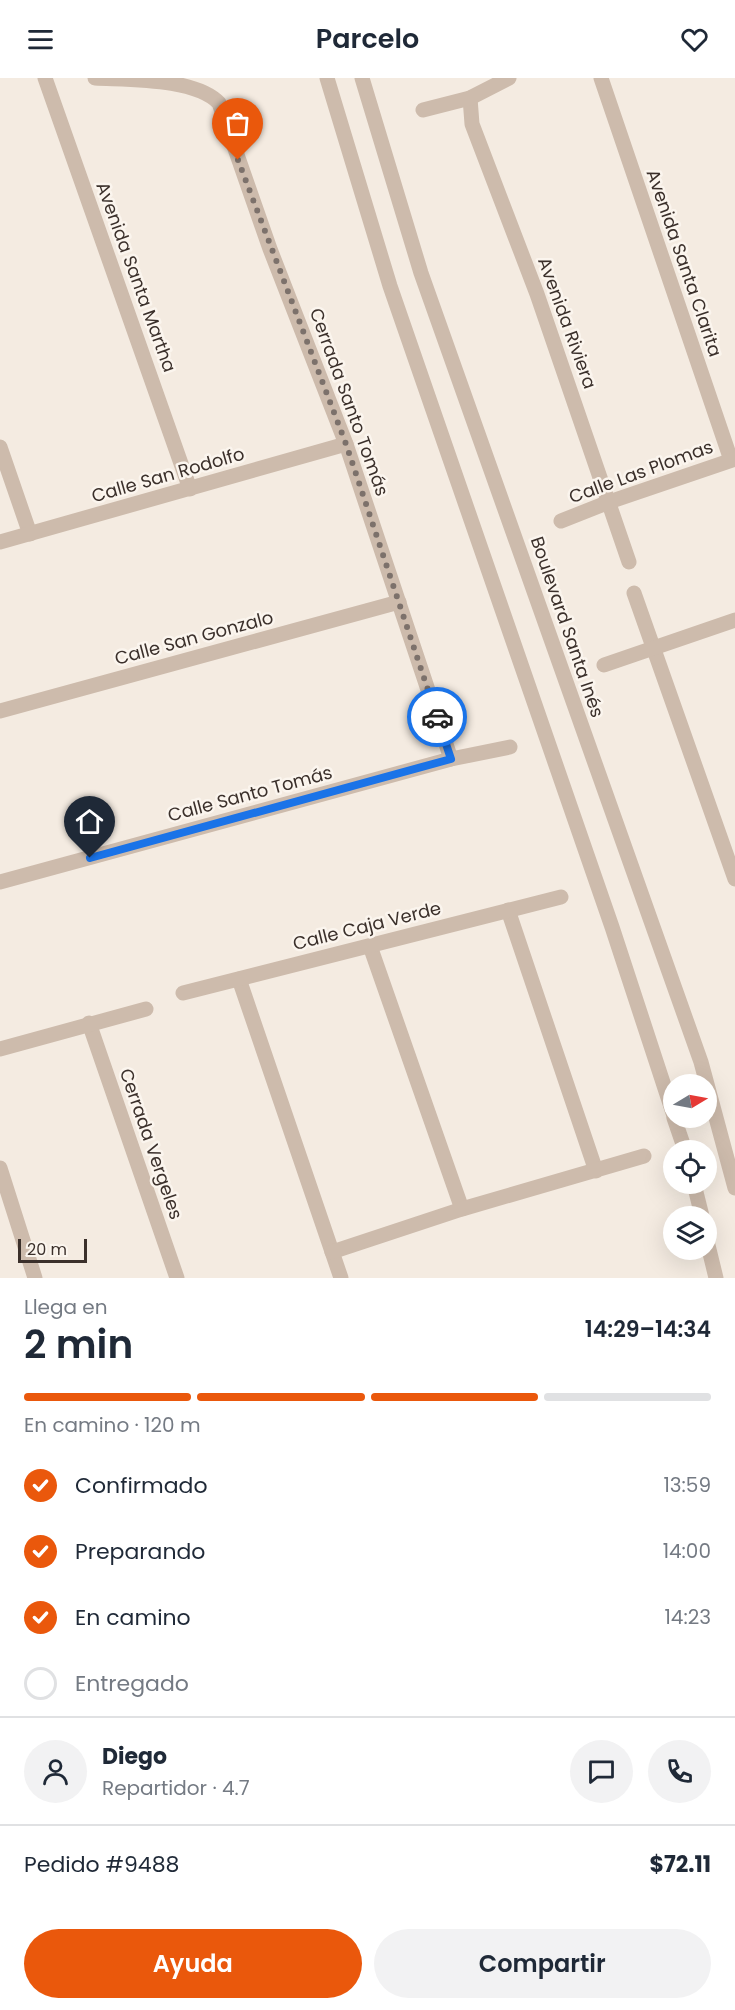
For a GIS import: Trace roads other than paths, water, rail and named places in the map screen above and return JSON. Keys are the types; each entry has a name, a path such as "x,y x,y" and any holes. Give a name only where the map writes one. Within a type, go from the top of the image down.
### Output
{"street":[{"name":"Avenida Santa Martha","path":"45,78 190,489"},
{"name":"Cerrada Santo Tomás","path":"95,78 178,84 213,96 219,103 270,249 346,444 451,759"},
{"path":"327,78 390,286 594,872 663,1083"},
{"name":"Boulevard Santa Inés","path":"362,78 421,273 655,939 701,1062 735,1188"},
{"path":"423,110 470,98 509,78"},
{"name":"Avenida Santa Clarita","path":"601,78 733,460"},
{"name":"Avenida Riviera","path":"470,98 472,124 537,294 629,562"},
{"name":"Calle San Rodolfo","path":"0,542 346,444"},
{"path":"0,447 30,534"},
{"name":"Calle Las Plomas","path":"561,521 609,502 733,460"},
{"path":"634,593 735,879"},
{"name":"Calle San Gonzalo","path":"0,711 399,602"},
{"path":"604,665 735,620"},
{"name":"Calle Santo Tomás","path":"0,882 451,759 510,747"},
{"name":"Calle Caja Verde","path":"183,993 561,897"},
{"path":"508,910 596,1171"},
{"path":"370,946 462,1209"},
{"path":"240,979 341,1278"},
{"path":"0,1049 146,1009"},
{"name":"Cerrada Vergeles","path":"89,1023 177,1278"},
{"path":"332,1252 462,1209 644,1156"},
{"path":"0,1168 35,1278"},
{"path":"712,1260 716,1278"}]}
